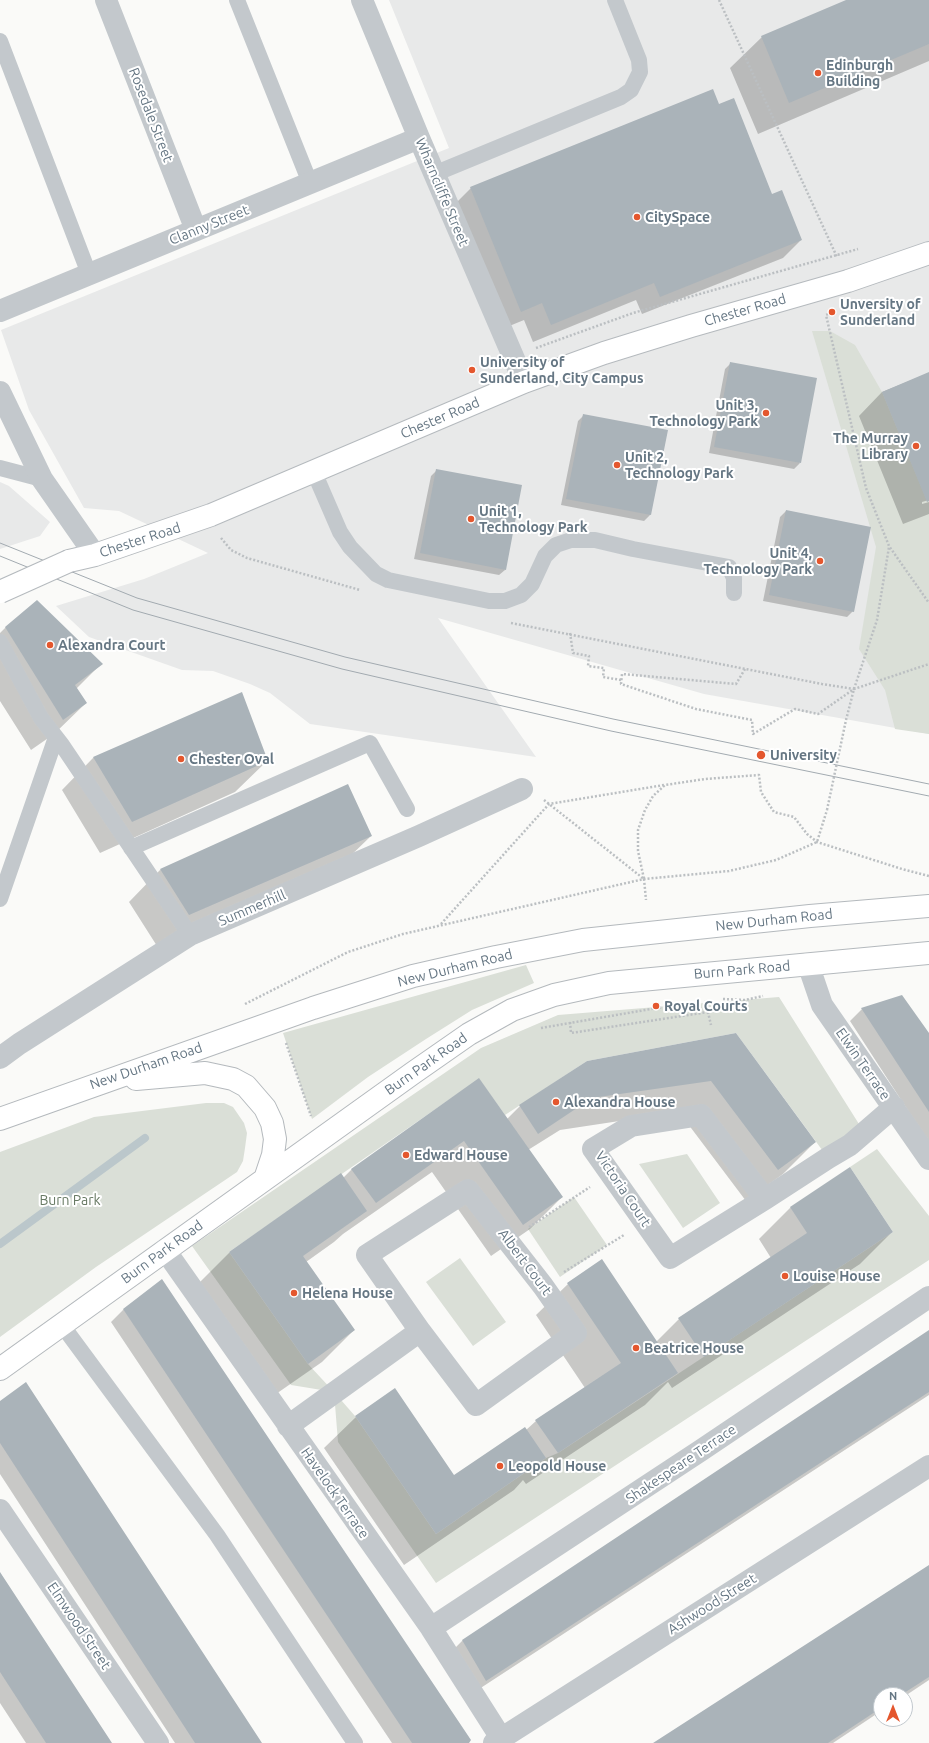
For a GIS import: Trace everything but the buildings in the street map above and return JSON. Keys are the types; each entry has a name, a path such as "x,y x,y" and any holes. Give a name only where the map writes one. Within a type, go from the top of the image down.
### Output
{"main road":[{"name":"Chester Road","path":"0,577 95,555 211,516 524,382 604,353 848,281 929,253"},
{"path":"0,592 69,561"},
{"name":"New Durham Road","path":"0,1119 93,1084 413,976 496,957 583,940 810,916 929,906"},
{"name":"Burn Park Road","path":"0,1369 469,1034 512,1010 547,997 609,982 929,953"},
{"path":"93,1084 189,1073 220,1074 234,1079 246,1086 257,1096 272,1123 274,1156 265,1179"}],"street":[{"name":"Rosedale Street","path":"106,0 196,230"},
{"name":"Wharncliffe Street","path":"362,0 418,138 524,382"},
{"name":"Clanny Street","path":"0,311 418,138"},
{"path":"0,392 42,479 95,555"},
{"name":"Summerhill","path":"0,1058 19,1044 190,935 419,836 522,789"},
{"name":"Elwin Terrace","path":"808,964 822,1006 929,1159"},
{"name":"Victoria Court","path":"765,1199 701,1115 631,1126 594,1149 670,1258 765,1199 850,1145 894,1107"},
{"name":"Albert Court","path":"468,1190 543,1286 576,1333 476,1405 420,1331 367,1254 468,1190"},
{"name":"Havelock Terrace","path":"165,1250 431,1628 498,1740"},
{"name":"Shakespeare Terrace","path":"431,1628 700,1451 929,1297"},
{"path":"288,1426 420,1331"},
{"name":"Ashwood Street","path":"498,1740 929,1466"},
{"name":"Elmwood Street","path":"0,1510 158,1743"}],"lane":[{"path":"236,0 310,183"},
{"path":"434,174 622,97 631,90 640,72 639,60 615,0"},
{"path":"0,41 89,274"},
{"path":"0,468 42,479"},
{"path":"314,472 340,532 350,548 376,574 388,580 489,601 505,601 521,595 532,584 545,556 556,545 571,540 595,540 633,549 729,567 734,578 734,592"},
{"path":"0,642 41,718 56,737 190,935"},
{"path":"0,899 56,737"},
{"path":"131,848 370,743 407,809"},
{"path":"62,1325 217,1535 355,1743"}],"path":[{"path":"719,0 848,281"},
{"path":"832,313 826,315 866,488 889,546 929,603"},
{"path":"827,810 854,689 877,620 889,546"},
{"path":"570,634 573,653 589,656 588,666 604,668 603,677 621,680"},
{"path":"745,669 736,684 622,674 621,684 696,709 752,720 752,734 795,709 818,714 854,689 929,664"},
{"path":"441,924 549,804 705,779 759,775 761,792 774,812 794,817 807,834 817,842 929,876"},
{"path":"646,900 644,879 638,851 638,830 645,810 653,796 665,785"},
{"path":"522,789 534,790 549,804 644,879"},
{"path":"268,991 319,1140"},
{"path":"721,999 745,1000 768,995"},
{"path":"706,999 710,1025"},
{"path":"698,1000 713,999"},
{"path":"570,1022 571,1033 747,1006 745,1000"},
{"path":"540,1028 683,1003"},
{"path":"509,1241 611,1174"},
{"path":"543,1286 645,1222"}],"shaded area":[{"name":"University of Sunderland, City Campus","path":"389,0 929,0 929,734 704,694 438,618 536,757 310,724 270,693 250,684 213,671 182,670 89,637 56,606 144,579 208,553 119,511 84,508 29,410 1,330 449,148"},
{"path":"0,482 9,486 50,522 40,536 0,549"}],"green space":[{"path":"812,331 830,331 855,345 882,392 927,501 929,501 929,734 895,729 885,690 859,649 876,547"},
{"path":"526,965 534,983 472,1010 368,1077 312,1119 283,1033"},
{"path":"779,997 864,1132 828,1158 736,1033 587,1061 505,1115 479,1079 229,1252 308,1364 334,1392 291,1385 192,1246 481,1048 558,1015"},
{"name":"Burn Park","path":"206,1103 224,1103 233,1107 244,1123 247,1133 245,1148 243,1161 237,1172 96,1267 0,1337 0,1152 94,1117"},
{"path":"877,1149 929,1216 929,1260 436,1583 338,1442 334,1392 355,1416 436,1534 546,1458 558,1453 893,1232 850,1167"},
{"path":"687,1154 720,1203 683,1228 639,1164"},
{"path":"574,1197 607,1245 560,1277 528,1229"},
{"path":"460,1258 506,1322 473,1346 426,1282"}],"waterway":[{"path":"0,1244 145,1138"}],"tram line":[{"path":"0,543 137,598 345,657 613,719 929,784"},
{"path":"0,556 133,610 342,669 611,731 929,796"}],"place":[{"name":"Edinburgh Building","path":"818,73"},
{"name":"CitySpace","path":"637,217"},
{"name":"Unversity of Sunderland","path":"832,312"},
{"name":"University of Sunderland, City Campus","path":"472,370"},
{"name":"Unit 3, Technology Park","path":"766,413"},
{"name":"The Murray Library","path":"916,446"},
{"name":"Unit 2, Technology Park","path":"617,465"},
{"name":"Unit 1, Technology Park","path":"471,519"},
{"name":"Unit 4, Technology Park","path":"820,561"},
{"name":"Alexandra Court","path":"50,645"},
{"name":"University","path":"761,755"},
{"name":"Chester Oval","path":"181,759"},
{"name":"Royal Courts","path":"656,1006"},
{"name":"Alexandra House","path":"556,1102"},
{"name":"Edward House","path":"406,1155"},
{"name":"Louise House","path":"785,1276"},
{"name":"Helena House","path":"294,1293"},
{"name":"Beatrice House","path":"636,1348"},
{"name":"Leopold House","path":"500,1466"}]}
